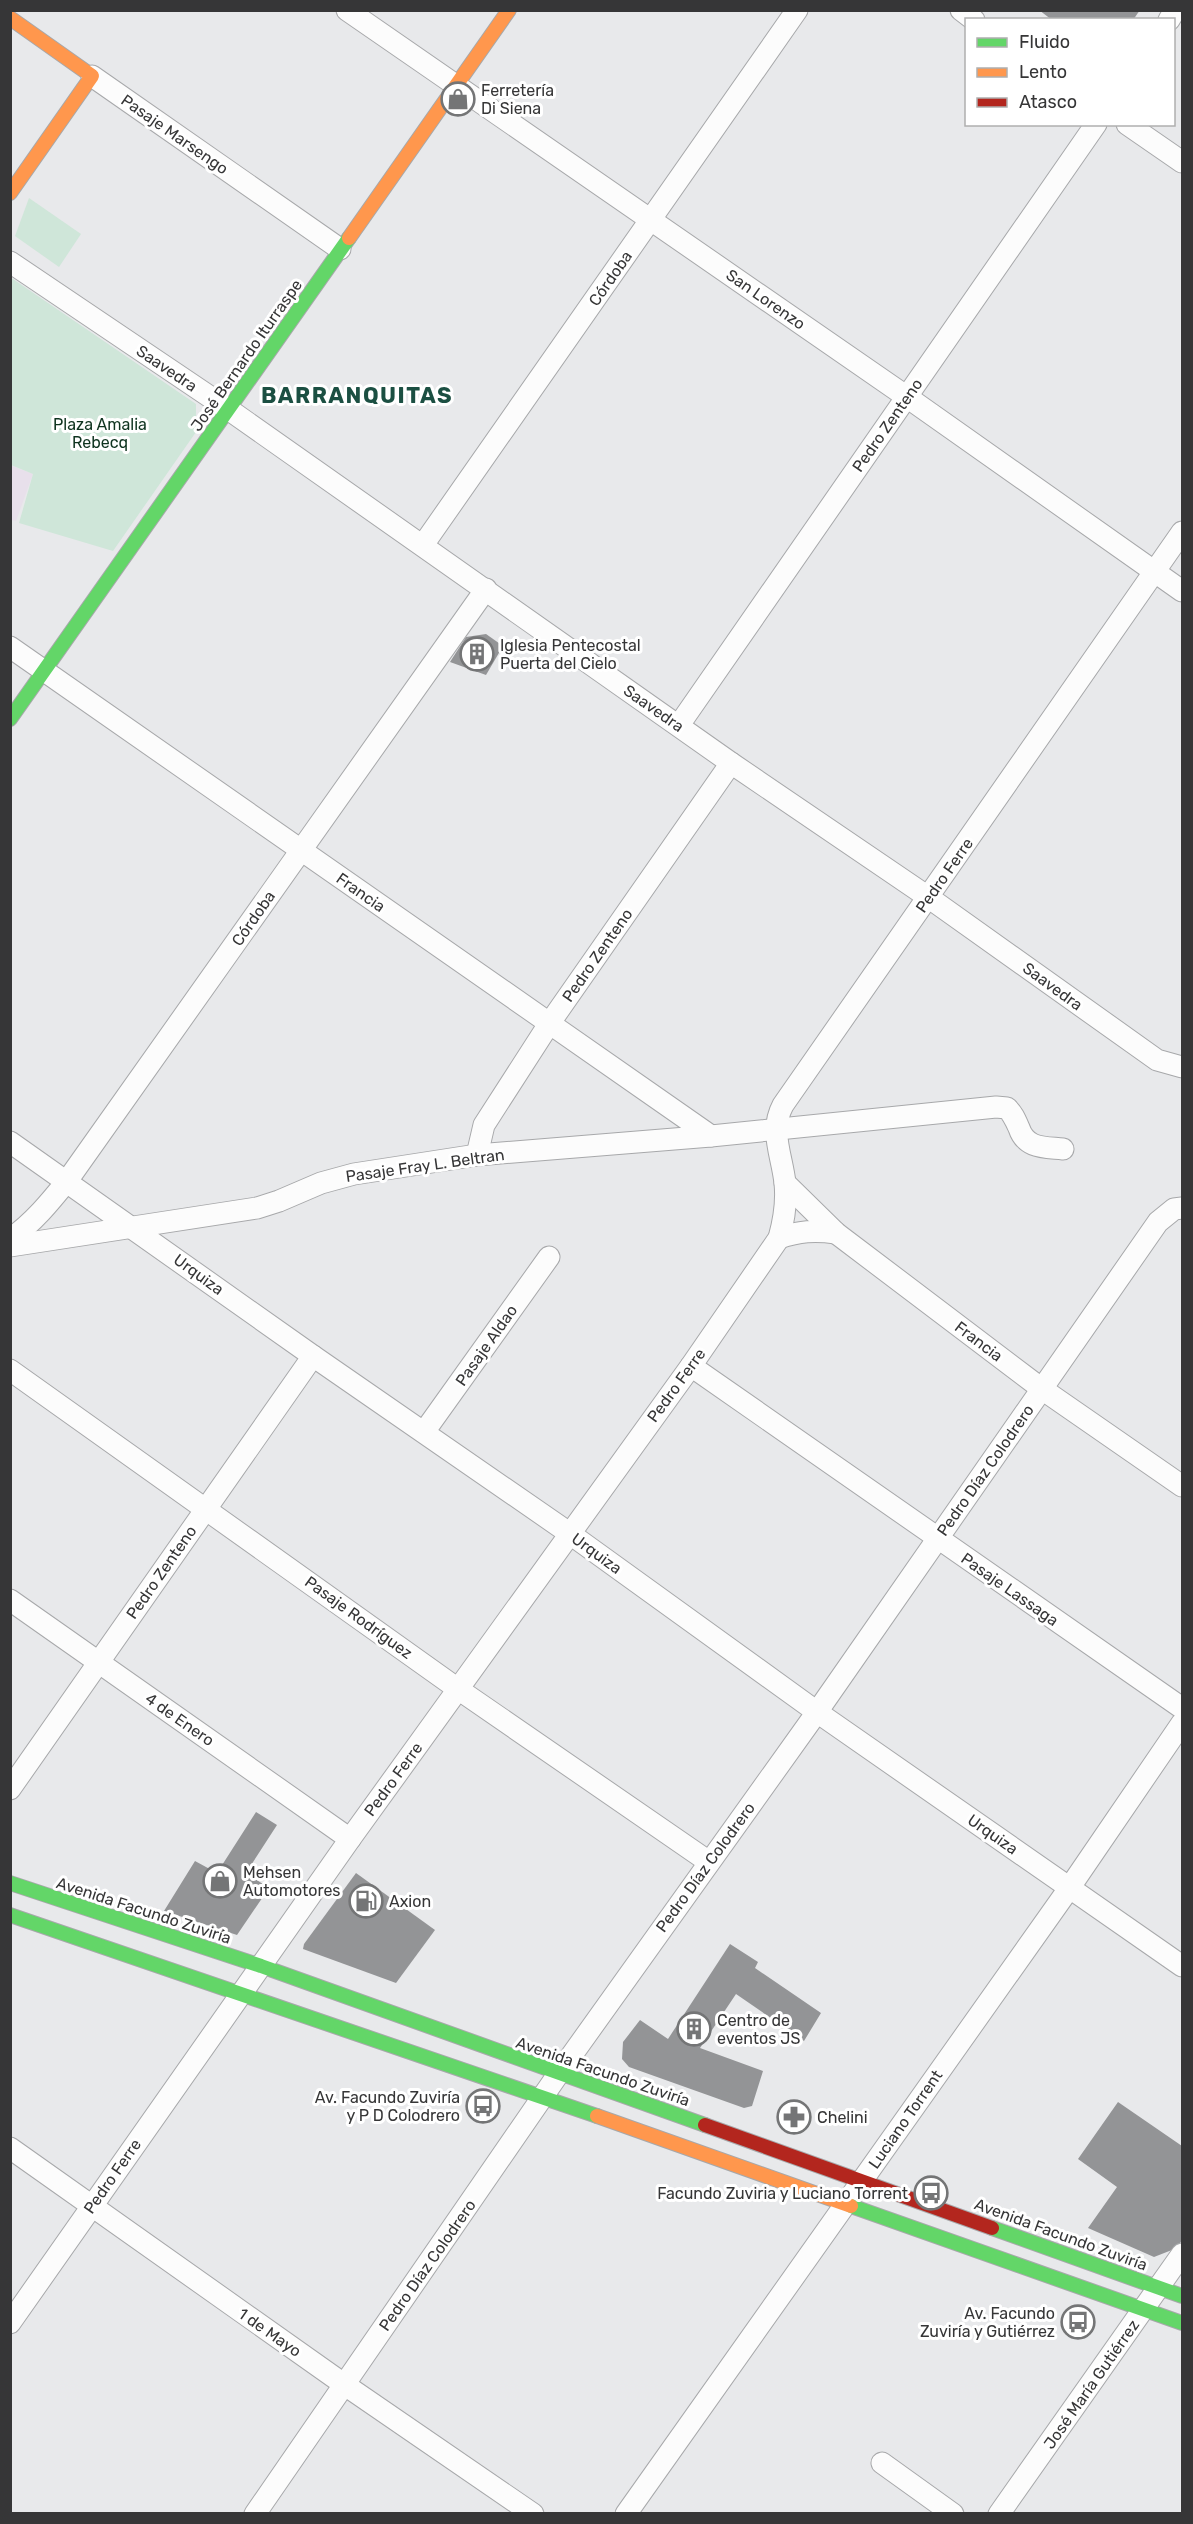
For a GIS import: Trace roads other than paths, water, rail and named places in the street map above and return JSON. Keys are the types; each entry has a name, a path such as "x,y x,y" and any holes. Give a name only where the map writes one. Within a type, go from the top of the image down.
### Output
{"main road":[{"name":"José Bernardo Iturraspe","path":"10,719 509,10"},
{"name":"Pasaje Marsengo","path":"10,18 93,76"},
{"path":"10,193 93,76"},
{"name":"Avenida Facundo Zuviría","path":"10,1883 261,1966 1182,2295"},
{"path":"10,1915 543,2097 1182,2323"}],"street":[{"name":"San Lorenzo","path":"347,10 907,397 1182,591"},
{"name":"Córdoba","path":"423,545 797,10"},
{"name":"Pasaje Marsengo","path":"93,76 340,249"},
{"name":"Pedro Zenteno","path":"679,724 1095,126"},
{"path":"1130,126 1182,162"},
{"name":"Saavedra","path":"10,262 228,409 679,724 731,763 928,897 1156,1060 1182,1068"},
{"name":"Pedro Ferre","path":"10,2323 350,1839 691,1366 779,1238 786,1214 785,1183 775,1128 777,1116 783,1105 1182,532"},
{"name":"Córdoba","path":"10,1239 42,1212 67,1181 486,589"},
{"name":"Francia","path":"10,647 711,1136"},
{"name":"Pedro Zenteno","path":"477,1155 484,1125 549,1023 731,763"},
{"name":"Pasaje Fray L. Beltran","path":"10,1246 257,1208 321,1183 354,1174 477,1155 711,1136 996,1107 1006,1108 1014,1115 1025,1141 1035,1147 1063,1149"},
{"name":"Urquiza","path":"10,1142 569,1533 817,1712 1182,1966"},
{"name":"Francia","path":"785,1183 836,1233 1042,1389 1182,1486"},
{"name":"Pedro Díaz Colodrero","path":"255,2514 559,2073 817,1712 1158,1222 1174,1209 1182,1208"},
{"path":"779,1238 806,1232 836,1233"},
{"name":"Pasaje Aldao","path":"424,1432 549,1257"},
{"name":"Pedro Zenteno","path":"10,1789 313,1356"},
{"name":"Pasaje Lassaga","path":"691,1366 1182,1708"},
{"name":"Pasaje Rodríguez","path":"10,1370 206,1507 458,1689 709,1862"},
{"name":"4 de Enero","path":"10,1600 350,1839"},
{"name":"Luciano Torrent","path":"626,2514 1070,1887 1182,1724"},
{"name":"1 de Mayo","path":"10,2148 345,2385 533,2514"},
{"name":"José María Gutiérrez","path":"999,2514 1182,2254"},
{"path":"882,2463 953,2514"}],"place":[{"name":"Ferretería Di Siena","path":"458,99"},
{"name":"Iglesia Pentecostal Puerta del Cielo","path":"477,654"},
{"name":"Mehsen Automotores","path":"220,1881"},
{"name":"Axion","path":"366,1901"},
{"name":"Centro de eventos JS","path":"694,2029"},
{"name":"Av. Facundo Zuviría y P D Colodrero","path":"483,2106"},
{"name":"Chelini","path":"794,2117"},
{"name":"Facundo Zuviria y Luciano Torrent","path":"931,2193"},
{"name":"Av. Facundo Zuviría y Gutiérrez","path":"1078,2322"}],"district":[{"name":"BARRANQUITAS","path":"357,395"}],"park label":[{"name":"Plaza Amalia Rebecq","path":"100,433"}]}
